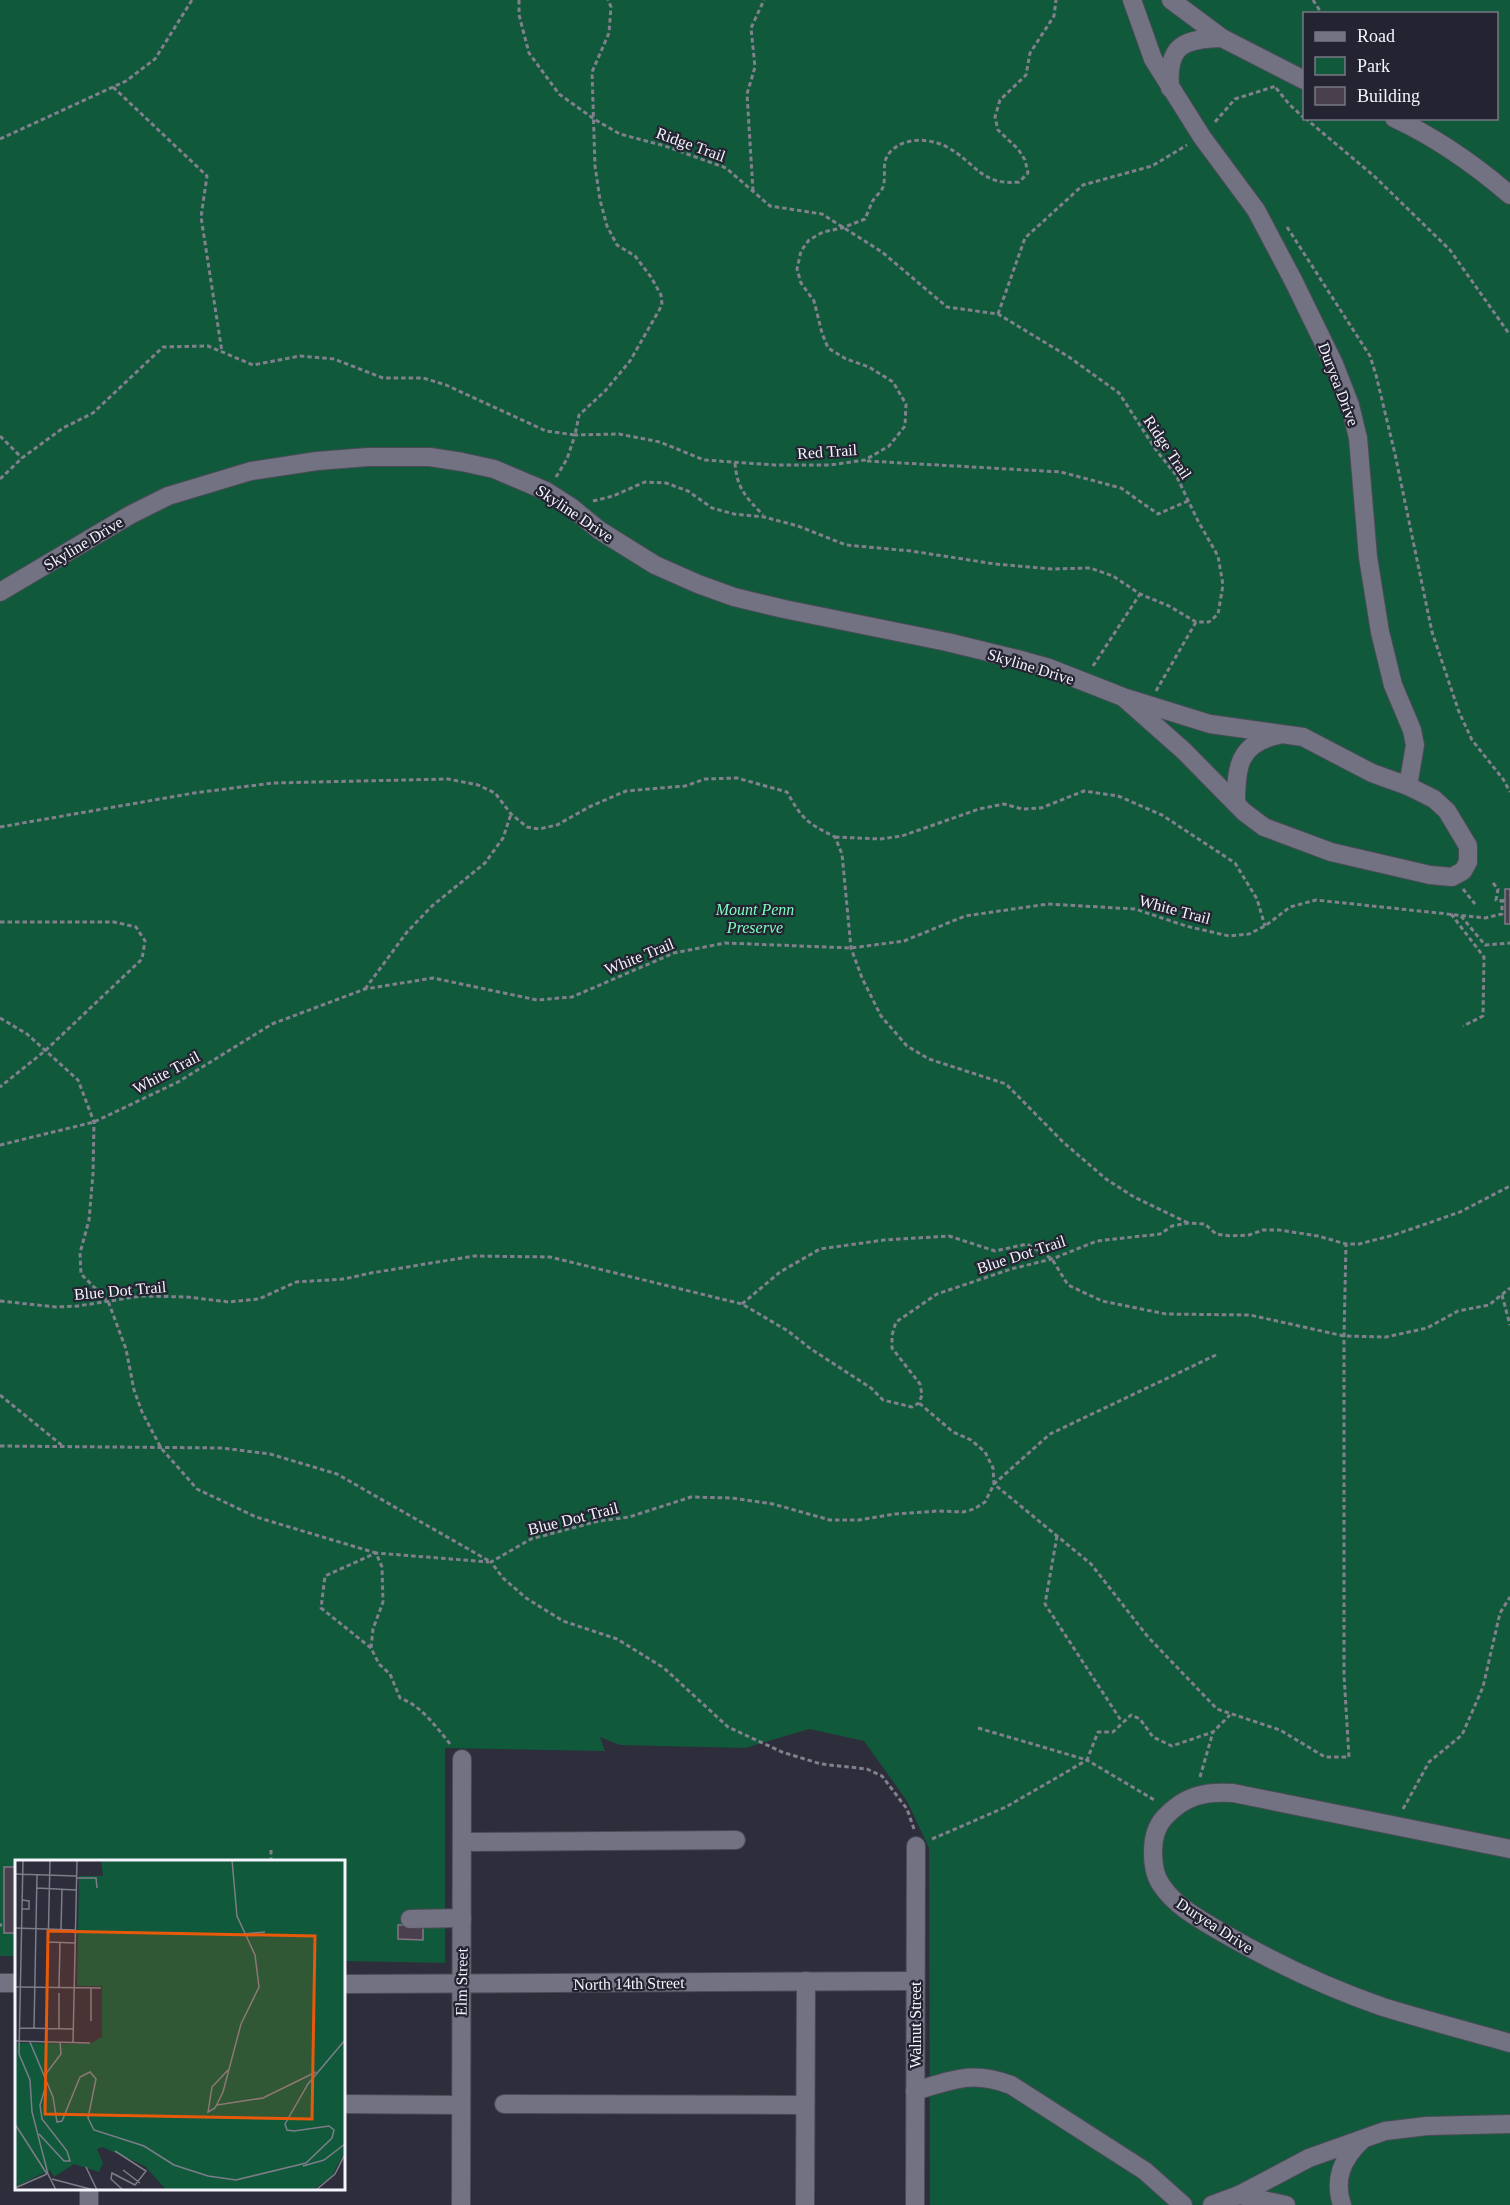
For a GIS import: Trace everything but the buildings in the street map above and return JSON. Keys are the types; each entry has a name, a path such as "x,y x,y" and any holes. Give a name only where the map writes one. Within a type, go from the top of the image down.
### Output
{"street":[{"name":"Duryea Drive","path":"1132,0 1153,59 1170,89 1256,210 1334,364 1350,405 1358,438 1368,557 1380,632 1393,685 1412,730 1415,745 1408,786"},
{"path":"1171,0 1222,38 1303,79"},
{"path":"1170,89 1169,70 1173,55 1185,44 1200,39 1222,38"},
{"path":"1398,120 1458,153 1510,195"},
{"name":"Skyline Drive","path":"0,592 130,515 168,496 251,471 281,465 368,457 430,457 494,469 546,491 571,507 599,530 656,565 734,597 1017,659 1123,697 1210,724 1286,734 1317,743 1372,773 1408,786 1434,799 1447,811 1468,846 1469,855 1463,871 1452,877 1430,875 1331,852 1282,836 1264,827 1123,697"},
{"path":"1236,803 1237,768 1242,757 1252,746 1263,739 1286,734"},
{"name":"Elm Street","path":"461,2205 462,1759"},
{"name":"Duryea Drive","path":"1510,1849 1214,1791 1194,1797 1174,1808 1160,1823 1153,1842 1153,1863 1160,1885 1185,1909 1254,1950 1312,1978 1383,2006 1510,2043"},
{"path":"462,1842 736,1840"},
{"name":"Walnut Street","path":"915,2205 916,1846"},
{"path":"410,1919 462,1918"},
{"name":"North 14th Street","path":"345,1984 915,1981"},
{"path":"805,2205 806,1982"},
{"path":"915,2091 959,2078 990,2077 1011,2085 1145,2171 1183,2205"},
{"path":"345,2104 460,2105"},
{"path":"504,2104 805,2104"},
{"path":"1212,2205 1239,2194 1309,2158 1385,2131 1427,2126 1510,2124"},
{"path":"1342,2205 1340,2198 1342,2164 1364,2138"},
{"path":"1239,2194 1286,2205"}],"path":[{"path":"0,139 126,81 155,59 192,0"},
{"name":"Ridge Trail","path":"519,0 519,15 529,53 559,94 594,119 620,134 665,146 726,168 770,206 822,214 882,252 946,307 998,314 1069,357 1119,393 1156,450 1176,475 1218,555 1223,585 1218,614 1209,622 1196,622"},
{"path":"546,491 567,459 579,415 605,391 630,361 662,305 661,296 651,277 635,256 617,245 607,226 600,200 592,72 609,33 611,7 608,0"},
{"path":"753,191 747,94 755,67 751,28 764,0"},
{"name":"Red Trail","path":"0,479 22,458 63,428 93,413 164,347 208,346 252,365 300,356 334,359 383,378 423,378 446,385 546,431 575,435 619,434 660,442 704,460 830,465 865,460 889,446 905,426 906,404 893,382 869,367 846,359 828,348 814,301 801,283 798,269 801,251 809,240 823,232 865,219 872,202 883,187 883,167 890,152 907,142 925,140 947,147 979,172 1004,184 1020,182 1028,173 1025,160 1018,149 998,130 995,117 1000,100 1026,75 1030,53 1054,16 1056,0"},
{"path":"998,314 1025,238 1083,185 1152,166 1202,137 1235,99 1276,86"},
{"path":"113,87 207,176 201,217 222,352"},
{"path":"1307,120 1374,176 1450,250 1510,335"},
{"path":"1285,224 1370,356 1395,454 1432,632 1459,712 1472,740 1503,779 1510,792"},
{"path":"0,436 22,458"},
{"path":"865,460 1062,472 1121,488 1158,514 1188,501"},
{"path":"735,463 736,477 741,492 764,517"},
{"path":"571,507 613,496 645,482 666,483 688,491 712,508 734,514 764,517 798,526 846,545 911,551 995,564 1052,569 1090,568 1113,576 1140,594 1169,606 1196,622 1147,705"},
{"path":"1083,682 1140,594"},
{"path":"0,827 194,793 273,783 448,779 478,785 495,793 511,814 527,827 539,829 557,825 588,807 626,791 685,786 705,779 737,778 787,792 798,813 809,823 835,837 880,839 902,836 979,809 1004,804 1022,808 1041,807 1084,791 1118,795 1162,815 1235,863 1257,899 1265,926"},
{"path":"365,989 406,932 432,906 485,863 503,837 511,814"},
{"path":"835,837 842,854 851,948 862,978 881,1016 907,1046 929,1059 1006,1084 1063,1142 1106,1179 1134,1197 1188,1224 1204,1224 1216,1234 1249,1235 1263,1230 1280,1230 1318,1236 1346,1244 1359,1244 1394,1235 1460,1212 1510,1186"},
{"name":"White Trail","path":"0,1145 94,1122 178,1082 272,1024 365,989 432,978 537,1000 572,997 674,953 725,943 851,948 904,941 965,916 1048,904 1135,909 1186,926 1229,936 1249,934 1265,926 1290,908 1316,900 1485,918 1502,914 1504,901 1496,900 1498,888 1493,883"},
{"path":"1451,914 1484,957 1483,1016 1463,1026"},
{"path":"1460,915 1485,945 1510,943"},
{"path":"0,922 114,922 136,927 145,941 142,959 46,1050 0,1087"},
{"path":"0,1018 27,1034 78,1080 94,1122 93,1174 89,1220 80,1253 81,1274 108,1301 126,1349 134,1390 142,1412 161,1448 197,1490 256,1517 376,1553 491,1562"},
{"name":"Blue Dot Trail","path":"0,1301 56,1307 141,1296 187,1297 229,1302 259,1299 296,1282 345,1279 474,1256 550,1257 742,1304 788,1331 811,1349 871,1388 883,1400 912,1407 919,1403 922,1395 920,1384 892,1348 891,1335 896,1322 938,1294 1011,1269 1052,1258 1097,1241 1160,1234 1172,1226 1188,1224"},
{"path":"742,1304 780,1272 820,1249 884,1240 950,1236 995,1251 1027,1244 1052,1258 1068,1285 1102,1301 1166,1314 1250,1315 1344,1336 1386,1337 1426,1328 1458,1311 1489,1305 1510,1288"},
{"path":"919,1403 953,1432 971,1440 985,1452 993,1468 994,1484 1091,1564 1148,1637 1217,1709 1280,1730 1325,1757 1349,1757 1344,1675 1346,1244"},
{"path":"1502,1295 1510,1325"},
{"name":"Blue Dot Trail","path":"491,1562 531,1539 599,1521 629,1517 691,1497 773,1504 830,1520 859,1520 895,1514 963,1512 974,1509 985,1502 994,1484 1050,1434 1216,1355"},
{"path":"0,1395 64,1447"},
{"path":"0,1446 222,1448 270,1454 337,1474 491,1562 503,1578 526,1598 563,1621 617,1640 664,1668 728,1727 782,1752 821,1764 867,1769 882,1776 907,1809 914,1825 916,1846 1006,1807 1087,1760 1098,1732 1113,1732 1131,1715 1140,1719 1153,1737 1172,1746 1213,1732"},
{"path":"1057,1536 1045,1604 1122,1722"},
{"path":"371,1648 373,1629 383,1602 382,1567 376,1553"},
{"path":"376,1553 325,1576 321,1608 371,1648 379,1664 390,1674 400,1698 412,1703 430,1719 462,1759"},
{"path":"1394,1826 1429,1762 1462,1735 1483,1687 1500,1613 1510,1597"},
{"path":"1194,1797 1213,1732 1230,1714"},
{"path":"978,1728 1087,1760 1146,1797 1174,1808"},
{"path":"271,1847 271,1860"}],"green space":[{"name":"Mount Penn Preserve","path":"0,0 1510,0 1510,2205 930,2205 929,1848 907,1801 864,1741 809,1729 745,1748 620,1745 600,1737 605,1751 445,1748 445,1963 345,1961 345,1860 15,1860 15,1956 0,1956"}]}
